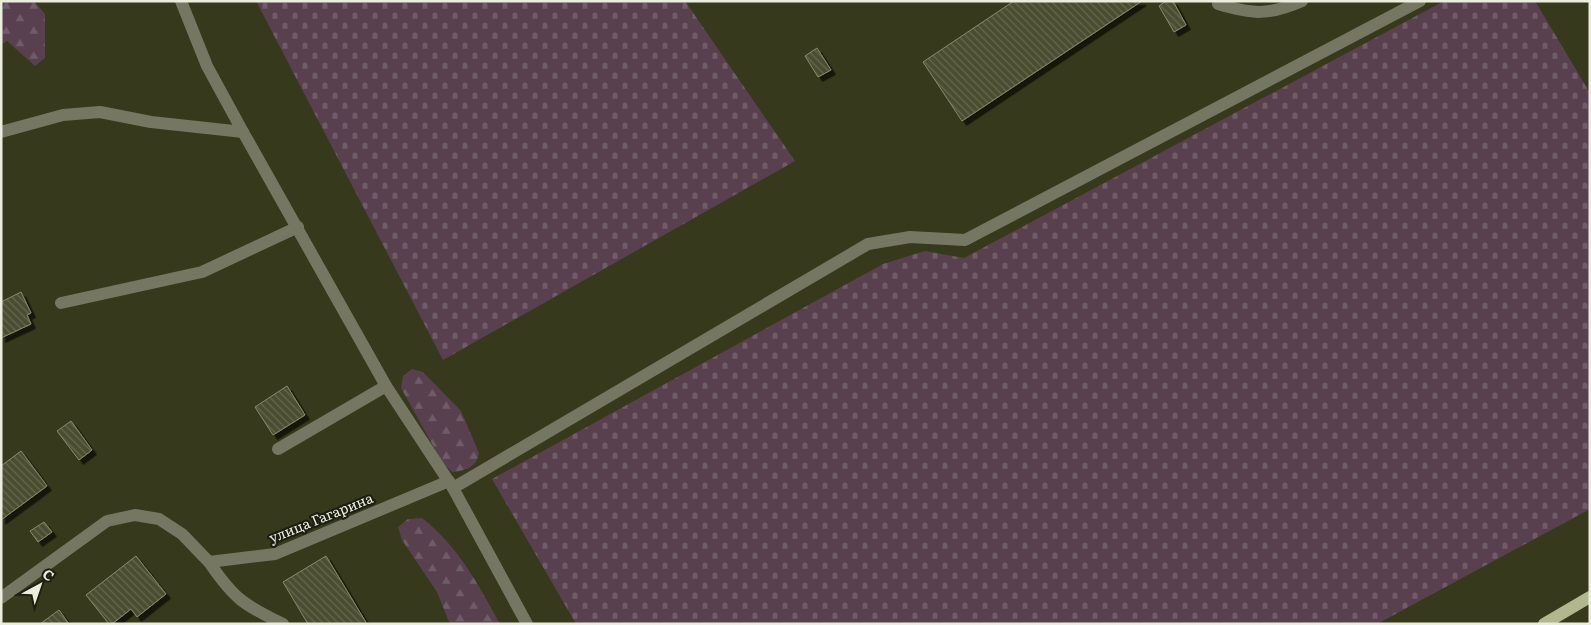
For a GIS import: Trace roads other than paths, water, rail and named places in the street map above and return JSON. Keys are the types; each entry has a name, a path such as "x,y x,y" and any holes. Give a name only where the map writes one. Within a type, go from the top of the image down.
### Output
{"main road":[{"path":"1544,624 1590,597"}],"street":[{"path":"181,1 207,66 243,132 386,386 451,485 527,624"},
{"path":"1218,4 1245,12 1266,14 1302,1"},
{"name":"улица Гагарина","path":"209,562 275,554 451,485 868,244 910,237 965,240 1420,1"},
{"path":"1,132 63,115 100,112 151,122 243,132"},
{"path":"61,303 202,272 298,227"},
{"path":"278,449 386,386"},
{"path":"1,598 107,521 135,514 159,519 182,534 209,562 236,597 247,606 283,624"}]}
